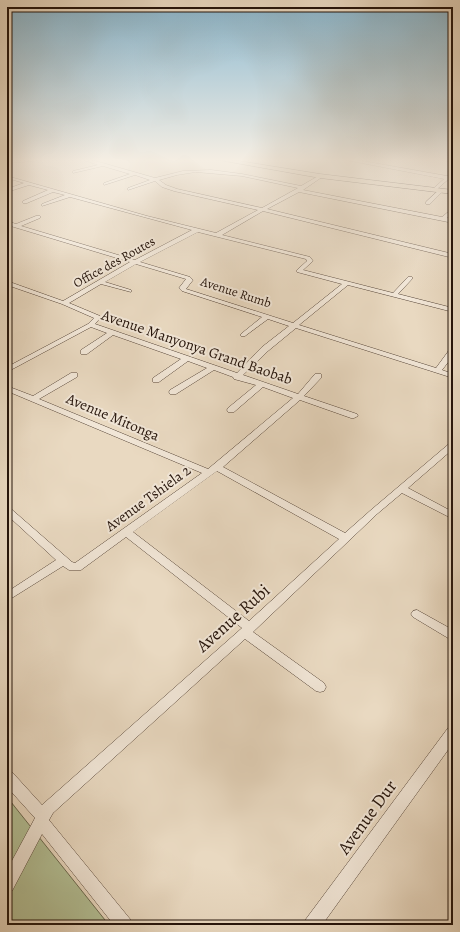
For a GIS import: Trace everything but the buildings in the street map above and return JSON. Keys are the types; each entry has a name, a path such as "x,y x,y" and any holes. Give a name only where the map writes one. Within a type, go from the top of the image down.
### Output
{"street":[{"path":"44,205 48,203"},
{"path":"99,203 145,217 308,258 310,261 299,272 453,310"},
{"path":"235,203 453,256"},
{"path":"217,235 275,203"},
{"path":"369,203 453,221"},
{"path":"443,219 453,210"},
{"path":"16,226 38,217"},
{"name":"Avenue Rumb","path":"7,224 189,278 190,281 182,288 184,290 453,376"},
{"name":"Office des Routes","path":"64,303 135,262 197,230"},
{"path":"394,295 410,278"},
{"name":"Avenue Manyonya Grand Baobab","path":"7,282 98,317 98,319 90,325"},
{"path":"99,282 129,291"},
{"path":"237,377 265,349 346,284"},
{"path":"243,335 267,317"},
{"path":"7,370 90,325"},
{"name":"Avenue Manyonya Grand Baobab","path":"90,325 237,377 354,416"},
{"path":"84,352 112,333"},
{"path":"438,371 453,351"},
{"path":"156,380 186,359"},
{"path":"173,392 212,368"},
{"path":"33,399 74,375"},
{"name":"Avenue Tshiela 2","path":"62,561 70,567 77,567 217,467 299,397 318,376"},
{"path":"231,410 261,385"},
{"name":"Avenue Mitonga","path":"7,388 208,473"},
{"name":"Avenue Rubi","path":"7,886 48,808 55,801 248,630 345,538 453,445"},
{"path":"217,467 345,538"},
{"path":"401,489 453,516"},
{"path":"7,510 62,561 7,597"},
{"path":"126,532 320,687"},
{"path":"417,614 453,636"},
{"name":"Avenue Dur","path":"312,925 453,732"},
{"path":"7,777 42,819 124,925"}],"green space":[{"path":"7,797 109,925 7,925"}]}
